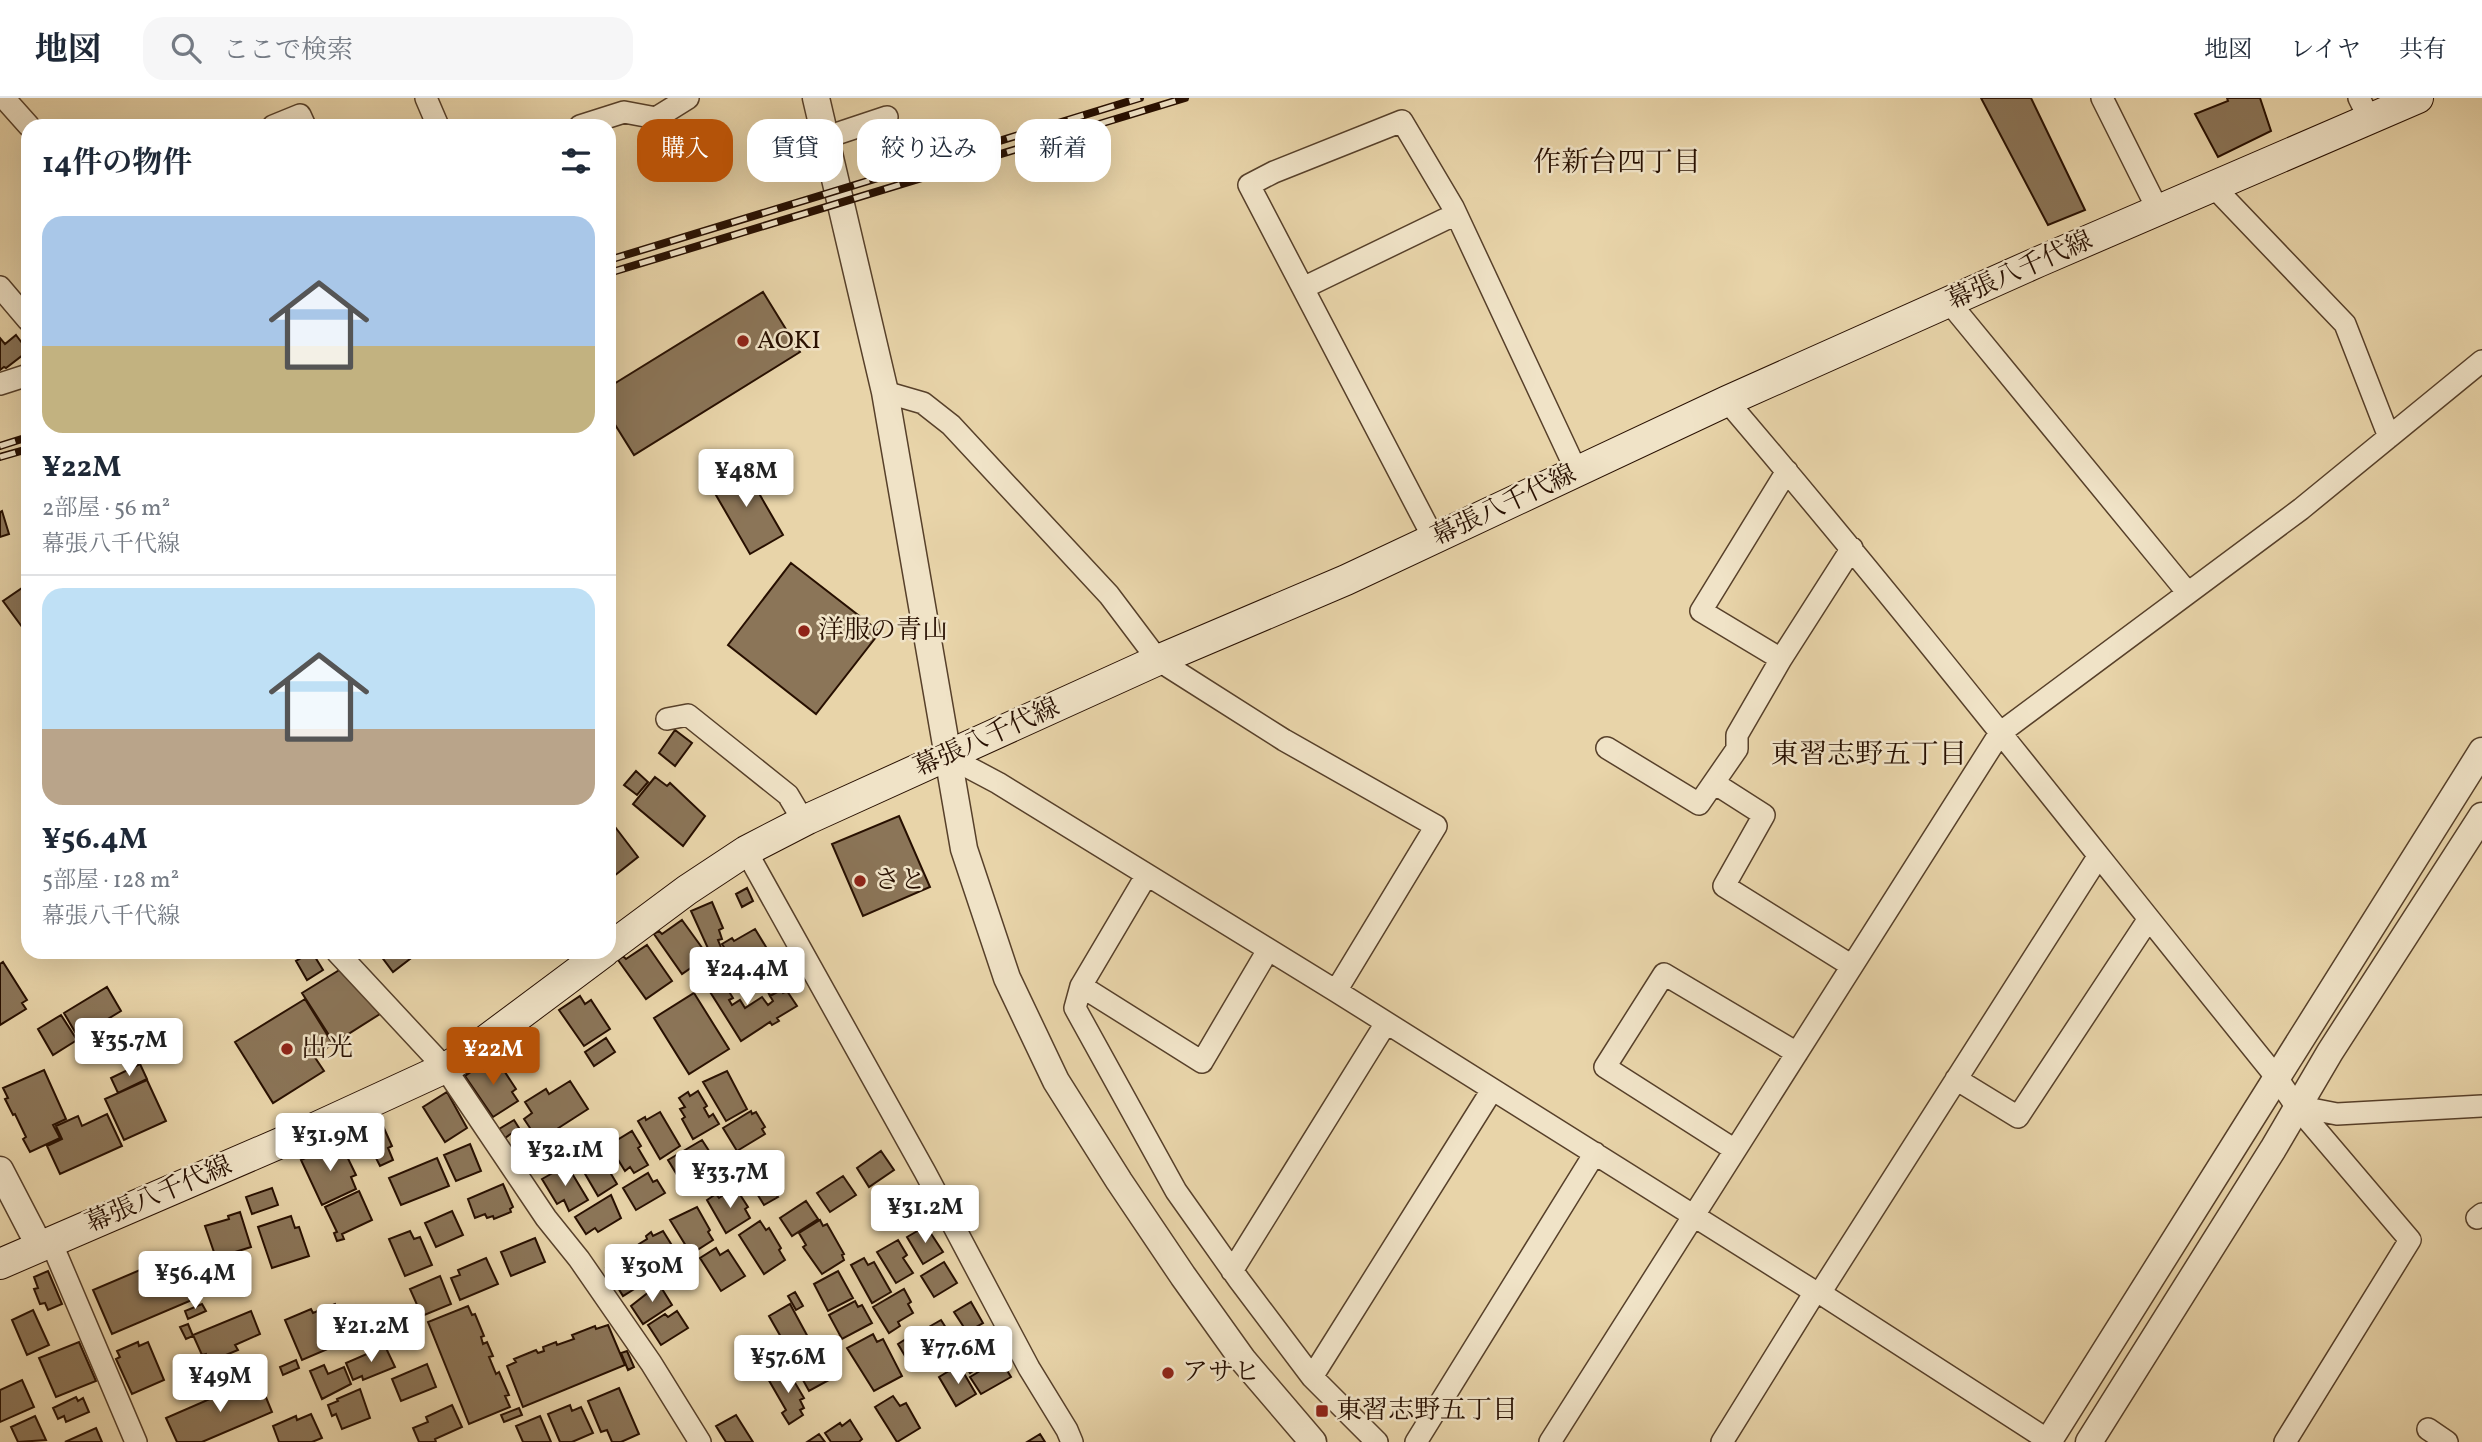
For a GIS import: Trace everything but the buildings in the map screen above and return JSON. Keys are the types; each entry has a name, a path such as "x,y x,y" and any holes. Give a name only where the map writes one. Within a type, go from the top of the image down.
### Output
{"main road":[{"name":"幕張八千代線","path":"616,943 687,890 746,851 804,821 1158,660 1346,580 1727,401 2213,186 2364,108 2418,98"},
{"name":"幕張八千代線","path":"0,1264 445,1068 463,1058 595,959"}],"street":[{"path":"4,98 23,119"},
{"path":"426,98 435,119"},
{"path":"602,119 624,112 656,118 688,98"},
{"path":"816,98 820,119"},
{"path":"2102,98 2158,210"},
{"path":"843,132 887,117"},
{"path":"1434,539 1249,185 1274,172 1402,121 1456,214 1577,472"},
{"path":"835,182 886,392 964,849 1007,978 1056,1081 1183,1276 1243,1360 1313,1442"},
{"path":"2213,186 2345,324 2389,437"},
{"path":"1303,288 1456,214"},
{"path":"0,287 21,311"},
{"path":"1950,302 2188,593"},
{"path":"1550,1442 2000,733 2301,509 2482,361"},
{"path":"0,384 21,377"},
{"path":"886,392 923,402 951,425 1109,594 1158,660 1284,740 1436,826 1336,991"},
{"path":"1727,401 1852,548 2277,1078 2296,1106 2410,1240 2285,1442"},
{"path":"1781,659 1701,611 1787,471"},
{"path":"1607,748 1699,804 1737,749 1737,735 1781,659 1852,548"},
{"path":"667,719 688,715 788,795 804,821"},
{"path":"947,756 998,783 1336,991 1818,1292 2049,1442 2482,751"},
{"path":"1714,783 1765,815 1724,886 1852,966"},
{"path":"2089,1442 2273,1149 2296,1106 2482,816"},
{"path":"746,851 1072,1442"},
{"path":"1722,1442 2098,857"},
{"path":"1146,876 1081,986 1075,1008 1176,1191 1312,1377 1377,1442"},
{"path":"1956,1079 2018,1117 2148,920"},
{"path":"1081,986 1202,1062 1268,950"},
{"path":"344,959 445,1068 546,1218 579,1259 652,1363 691,1439"},
{"path":"1735,1150 1605,1067 1612,1055 1664,974 1797,1053"},
{"path":"1232,1270 1386,1023"},
{"path":"1312,1377 1492,1090"},
{"path":"2296,1106 2337,1114 2482,1106"},
{"path":"1416,1442 1595,1153"},
{"path":"0,1170 46,1245 136,1442"},
{"path":"2428,1429 2447,1442"}],"railway":[{"path":"616,258 1140,98"},
{"path":"616,271 1185,98"},
{"path":"0,446 21,439"},
{"path":"0,457 21,451"}],"place":[{"name":"AOKI","path":"743,341"},
{"name":"洋服の青山","path":"804,631"},
{"name":"さと","path":"860,881"},
{"name":"出光","path":"287,1049"},
{"name":"アサヒ","path":"1168,1373"},
{"name":"東習志野五丁目","path":"1322,1411"}],"district":[{"name":"作新台四丁目","path":"1617,163"},
{"name":"東習志野五丁目","path":"1869,755"}]}
